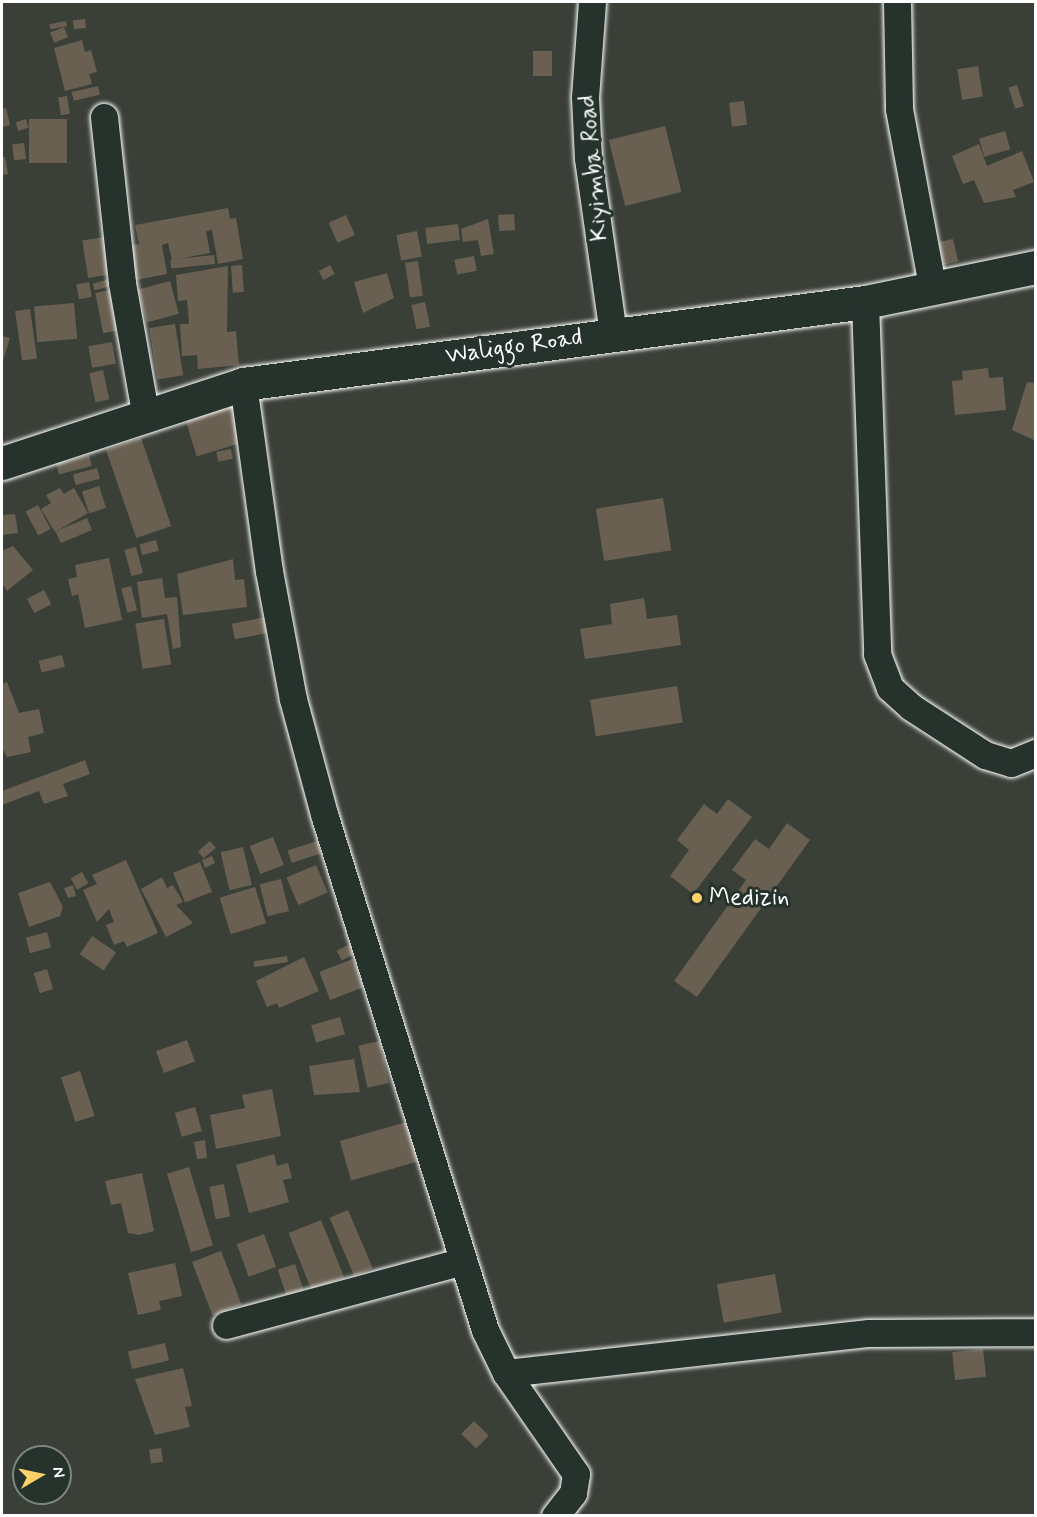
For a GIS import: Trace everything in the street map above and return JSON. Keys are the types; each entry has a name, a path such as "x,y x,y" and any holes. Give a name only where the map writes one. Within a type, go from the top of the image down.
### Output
{"street":[{"name":"Kiyimba Road","path":"592,2 585,97 588,158 613,334"},
{"path":"897,2 900,119 933,290"},
{"path":"104,117 122,283 145,412"},
{"name":"Waliggo Road","path":"2,464 145,412 243,384 865,302 933,290 1035,267"},
{"path":"865,302 877,654 890,688 911,707 985,755 1011,763 1035,753"},
{"path":"243,384 293,699 460,1262 506,1372 576,1474 573,1493 555,1515"},
{"path":"226,1325 460,1262"},
{"path":"506,1372 869,1333 1035,1332"}],"building":[{"path":"85,19 86,28 74,29 73,20"},
{"path":"66,21 67,26 50,29 49,24"},
{"path":"64,27 68,37 54,43 50,33"},
{"path":"82,40 85,52 91,50 97,72 89,74 92,84 65,91 54,48"},
{"path":"533,51 552,51 552,76 533,76"},
{"path":"978,66 983,97 962,100 957,69"},
{"path":"1017,85 1024,106 1015,109 1008,88"},
{"path":"98,86 100,95 74,101 72,92"},
{"path":"67,96 70,114 61,115 58,97"},
{"path":"744,101 747,125 732,127 729,103"},
{"path":"6,108 10,125 2,127 2,109"},
{"path":"26,119 29,128 18,131 16,122"},
{"path":"29,119 67,119 67,163 29,163"},
{"path":"665,126 681,192 625,206 609,140"},
{"path":"1005,131 1010,149 984,157 979,138"},
{"path":"24,143 26,159 14,160 12,144"},
{"path":"979,144 987,166 1022,151 1034,182 1013,190 1016,197 984,203 974,180 963,184 952,156"},
{"path":"2,157 5,157 8,174 2,175"},
{"path":"228,208 230,219 236,218 243,259 218,264 212,230 206,231 210,253 172,260 168,243 162,245 167,274 136,280 126,246 139,244 135,225"},
{"path":"514,214 515,230 499,231 498,215"},
{"path":"346,215 355,235 338,243 329,223"},
{"path":"488,219 494,254 481,256 478,240 463,242 461,229"},
{"path":"458,224 460,240 427,244 425,228"},
{"path":"417,231 422,257 401,261 396,235"},
{"path":"104,237 110,275 88,278 82,240"},
{"path":"953,239 958,261 944,265 938,242"},
{"path":"214,255 215,264 171,269 170,260"},
{"path":"474,256 477,271 457,275 454,260"},
{"path":"418,261 423,296 410,297 405,263"},
{"path":"242,265 244,292 233,293 231,266"},
{"path":"330,265 335,274 323,280 319,271"},
{"path":"228,266 227,332 236,331 239,365 198,369 197,355 182,356 180,324 189,324 187,300 178,301 176,275"},
{"path":"387,273 394,298 363,313 354,282"},
{"path":"109,279 111,286 95,290 93,284"},
{"path":"170,281 179,314 147,322 138,290"},
{"path":"89,282 92,297 79,299 76,284"},
{"path":"111,290 119,330 103,333 95,293"},
{"path":"425,302 430,326 417,329 411,305"},
{"path":"74,303 77,339 37,342 34,306"},
{"path":"30,309 37,359 22,361 15,311"},
{"path":"175,324 183,375 157,379 149,328"},
{"path":"2,336 10,338 2,364"},
{"path":"112,342 116,364 92,368 88,346"},
{"path":"988,368 989,378 1003,377 1006,410 955,415 952,381 963,380 962,371"},
{"path":"103,370 109,399 96,402 89,373"},
{"path":"1027,382 1036,383 1036,441 1012,430"},
{"path":"235,404 246,441 197,456 185,419"},
{"path":"141,438 171,526 136,538 106,450"},
{"path":"231,449 233,459 218,462 216,452"},
{"path":"89,455 92,466 59,474 56,464"},
{"path":"97,468 100,479 76,485 73,474"},
{"path":"99,486 106,508 89,513 82,492"},
{"path":"60,488 64,494 74,488 88,513 55,532 41,509 51,503 46,495"},
{"path":"663,498 671,550 604,561 596,509"},
{"path":"38,505 51,529 38,535 26,512"},
{"path":"15,514 18,533 2,535 2,515"},
{"path":"87,518 92,530 61,543 56,531"},
{"path":"156,540 159,551 142,555 140,544"},
{"path":"13,546 33,570 7,591 2,583 2,551"},
{"path":"136,547 143,573 131,576 124,550"},
{"path":"109,558 122,620 85,628 78,594 72,596 68,579 77,577 75,565"},
{"path":"233,559 235,580 244,579 247,607 183,615 177,574"},
{"path":"162,578 165,598 177,597 181,647 173,649 167,614 142,618 137,582"},
{"path":"131,586 137,610 127,613 121,588"},
{"path":"44,590 51,604 34,613 27,599"},
{"path":"644,598 647,619 677,615 681,645 585,659 580,629 612,624 610,604"},
{"path":"271,616 274,632 235,639 232,624"},
{"path":"164,619 171,664 143,669 135,624"},
{"path":"62,655 65,667 42,672 39,661"},
{"path":"7,682 19,713 39,709 44,733 28,737 31,752 7,757 2,748 2,684"},
{"path":"677,686 683,723 596,736 590,700"},
{"path":"85,760 90,774 63,784 68,796 44,804 39,791 2,805 2,791"},
{"path":"728,799 752,817 693,894 670,876 689,850 677,840 704,804 717,814"},
{"path":"787,823 810,840 697,997 674,981 746,880 732,870 755,839 769,849"},
{"path":"273,837 284,865 260,874 250,846"},
{"path":"210,841 216,848 204,858 198,851"},
{"path":"317,841 321,853 292,863 288,851"},
{"path":"243,847 252,885 229,890 221,852"},
{"path":"212,856 215,863 205,868 202,860"},
{"path":"126,860 158,933 127,947 124,941 114,945 106,925 114,922 109,909 97,922 83,890 97,884 92,875"},
{"path":"200,862 212,892 185,903 173,873"},
{"path":"316,865 328,893 298,905 287,878"},
{"path":"82,872 88,883 77,890 71,878"},
{"path":"162,877 167,888 173,885 183,902 176,905 193,923 166,937 141,889"},
{"path":"281,879 289,911 268,916 260,884"},
{"path":"50,882 63,907 60,916 29,927 18,893"},
{"path":"73,885 76,896 68,898 64,888"},
{"path":"255,887 266,923 231,934 220,898"},
{"path":"47,932 51,947 30,953 26,938"},
{"path":"92,936 116,952 104,970 80,954"},
{"path":"350,944 355,954 342,961 337,951"},
{"path":"287,956 288,962 254,967 253,961"},
{"path":"304,957 319,991 279,1008 277,1003 267,1007 256,981"},
{"path":"353,959 364,987 330,1000 319,972"},
{"path":"47,969 53,989 40,993 34,973"},
{"path":"340,1017 345,1034 316,1043 311,1025"},
{"path":"187,1040 195,1062 164,1073 156,1051"},
{"path":"380,1041 389,1083 367,1088 358,1046"},
{"path":"354,1059 360,1092 314,1095 309,1066"},
{"path":"80,1071 95,1116 76,1122 61,1077"},
{"path":"272,1089 281,1136 216,1149 210,1115 245,1108 242,1095"},
{"path":"195,1107 202,1131 182,1137 175,1113"},
{"path":"410,1121 421,1160 351,1181 340,1141"},
{"path":"205,1140 207,1158 197,1159 194,1142"},
{"path":"274,1154 277,1166 288,1163 292,1178 283,1180 289,1202 249,1213 236,1165"},
{"path":"189,1167 213,1245 191,1252 167,1174"},
{"path":"142,1173 154,1231 139,1235 128,1233 121,1203 111,1205 105,1181"},
{"path":"224,1184 230,1216 216,1219 209,1187"},
{"path":"348,1210 373,1268 354,1276 330,1218"},
{"path":"321,1220 344,1277 312,1291 289,1233"},
{"path":"264,1234 276,1267 249,1277 237,1244"},
{"path":"221,1251 241,1304 212,1315 192,1262"},
{"path":"175,1263 182,1296 159,1301 161,1310 138,1315 128,1273"},
{"path":"295,1264 304,1292 287,1297 278,1270"},
{"path":"775,1274 782,1312 724,1323 717,1284"},
{"path":"165,1343 169,1361 132,1369 128,1352"},
{"path":"983,1349 986,1377 955,1380 952,1352"},
{"path":"183,1368 192,1406 185,1407 190,1427 155,1435 135,1379"},
{"path":"474,1421 489,1436 476,1449 461,1434"},
{"path":"161,1448 163,1462 151,1464 149,1450"}],"place":[{"name":"Medizin","path":"697,898"}]}
